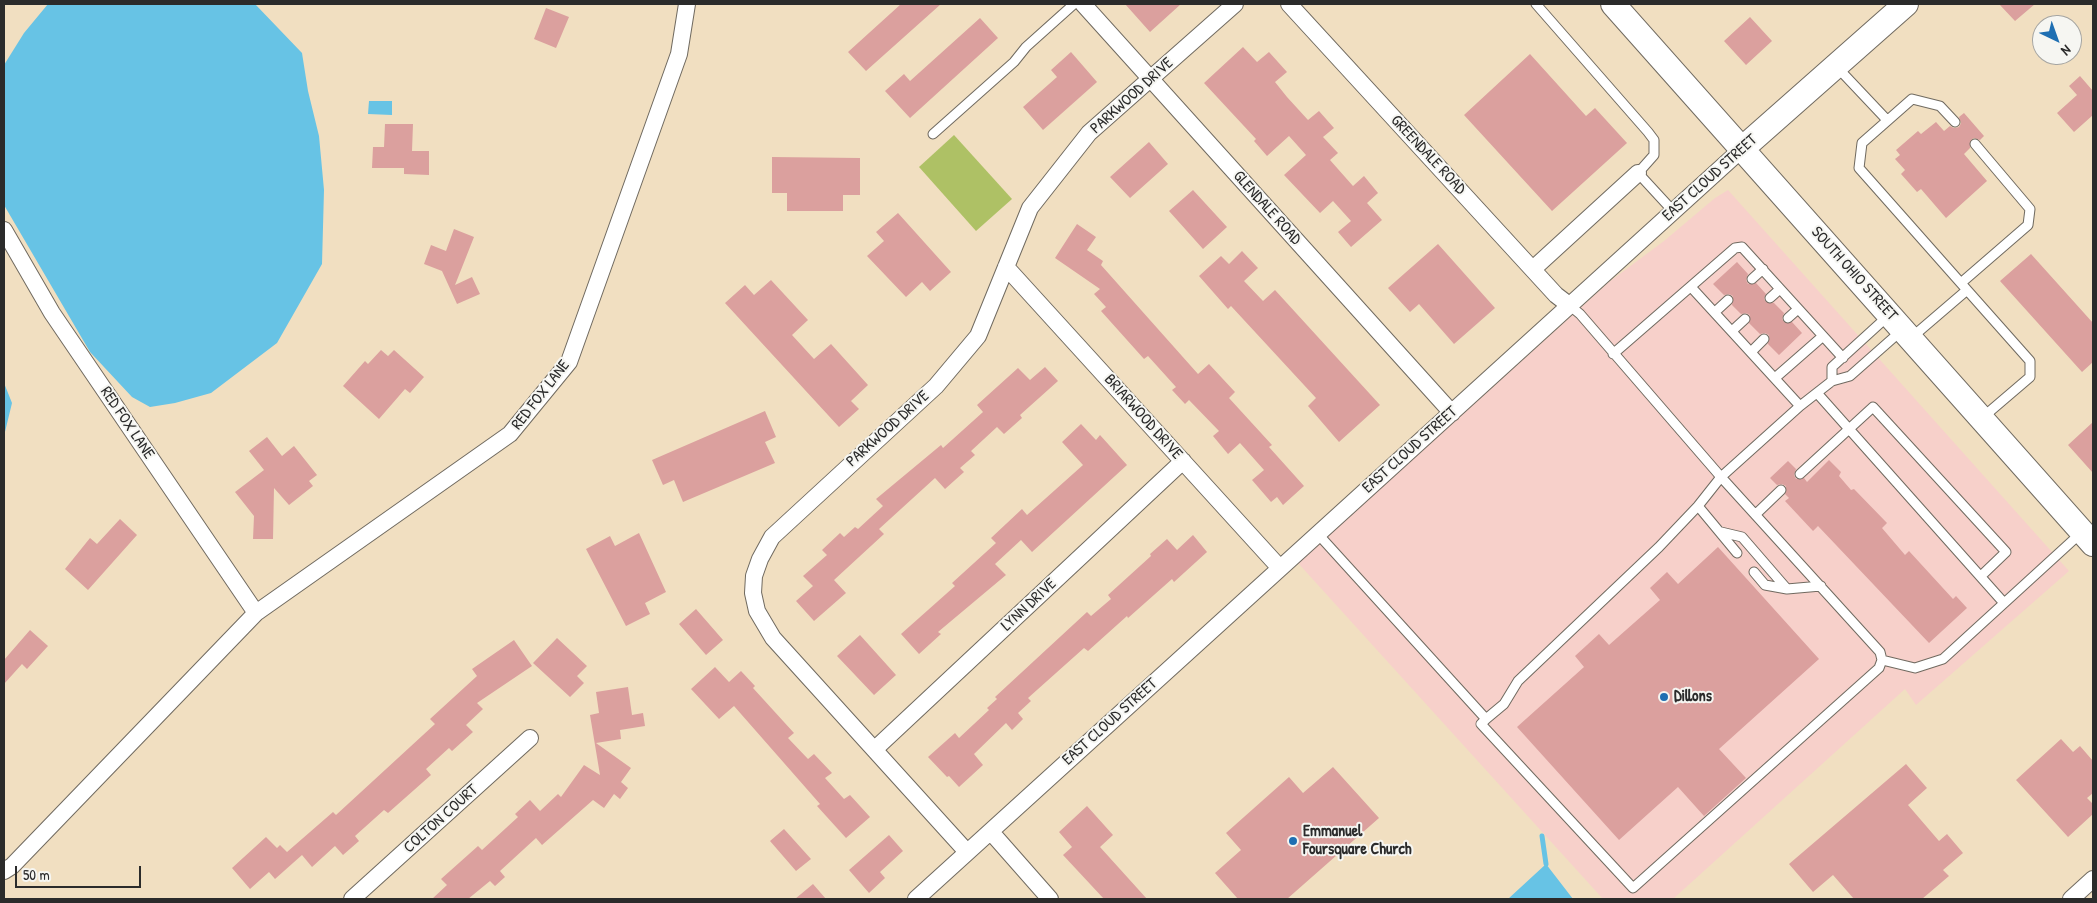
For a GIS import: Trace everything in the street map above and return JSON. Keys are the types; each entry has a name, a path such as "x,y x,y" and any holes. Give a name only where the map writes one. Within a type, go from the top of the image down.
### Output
{"main road":[{"name":"SOUTH OHIO STREET","path":"1613,4 1982,418 2090,533"},
{"name":"EAST CLOUD STREET","path":"1743,148 1906,4"}],"street":[{"name":"RED FOX LANE","path":"4,871 12,866 256,612 510,434 569,362 679,54 687,4"},
{"name":"GLENDALE ROAD","path":"1083,4 1452,413"},
{"name":"PARKWOOD DRIVE","path":"967,852 773,638 757,611 753,593 754,576 760,559 772,537 936,386 978,336 1030,208 1089,133 1235,4"},
{"name":"GREENDALE ROAD","path":"1289,4 1556,295 1569,305"},
{"name":"EAST CLOUD STREET","path":"916,899 1316,533 1452,413 1743,148"},
{"path":"1534,269 1638,174"},
{"name":"RED FOX LANE","path":"4,230 52,313 256,612"},
{"name":"BRIARWOOD DRIVE","path":"1006,268 1280,567"},
{"name":"LYNN DRIVE","path":"875,749 1183,461"},
{"name":"COLTON COURT","path":"352,899 530,738"},
{"path":"991,832 1050,899"},
{"path":"2071,899 2093,879"}],"lane":[{"path":"933,134 1014,62 1026,47 1074,4"},
{"path":"1536,4 1654,140 1654,155 1638,174 1674,211"},
{"path":"1836,65 1887,120"},
{"path":"1955,122 1940,106 1912,98 1862,143 1859,168 2030,361 2030,377 1982,418"},
{"path":"1832,381 1832,367 1842,358 1901,327 1964,286 2028,225 2030,209 1974,144"},
{"path":"1613,354 1735,248 1742,248 1842,358"},
{"path":"1752,279 1762,269"},
{"path":"1691,287 1800,406"},
{"path":"1770,298 1780,289"},
{"path":"1715,312 1728,300"},
{"path":"1569,305 1580,314 1721,477 1880,652 1882,660 1879,668 1633,888 1481,724 1504,704 1518,681 1659,547 1698,506 1721,477 1800,406 1832,381 1850,376 1901,327"},
{"path":"1788,318 1798,309"},
{"path":"1732,331 1746,319"},
{"path":"1775,378 1823,336"},
{"path":"1751,352 1764,340"},
{"path":"1817,393 2004,603"},
{"path":"1800,474 1873,407 2006,552 1981,576"},
{"path":"1756,514 1782,490"},
{"path":"1698,506 1737,553"},
{"path":"1721,532 1742,537 1787,589"},
{"path":"1316,533 1486,719"},
{"path":"1882,660 1915,668 1943,659 2004,603 2090,533"},
{"path":"1754,572 1766,585 1787,589 1821,586"}],"shaded area":[{"path":"1728,190 2069,571 1916,705 1905,689 1673,899 1603,899 1298,563 1609,282 1664,241 1715,198"}],"green space":[{"path":"954,135 1012,199 976,231 919,167"}],"water":[{"path":"48,4 255,4 302,53 308,91 319,136 324,190 322,264 277,343 211,393 175,403 150,407 132,397 90,352 4,205 4,65 24,33"},
{"path":"369,101 392,101 392,115 368,114"},
{"path":"4,383 12,403 4,436"},
{"path":"1546,864 1573,899 1508,899"}],"building":[{"path":"901,4 941,4 866,71 848,52"},
{"path":"1125,4 1181,4 1150,32"},
{"path":"1999,4 2035,4 2015,21"},
{"path":"546,8 569,17 556,48 534,39"},
{"path":"1750,17 1772,41 1746,65 1724,41"},
{"path":"980,18 998,38 910,118 885,91 904,74 910,81"},
{"path":"1243,47 1257,62 1269,52 1287,72 1275,82 1287,97 1308,120 1319,111 1334,128 1323,137 1338,153 1330,160 1353,186 1364,176 1378,193 1367,203 1382,220 1351,247 1338,232 1351,221 1333,201 1320,213 1284,175 1306,155 1289,136 1267,156 1254,141 1256,139 1204,83"},
{"path":"1071,52 1097,82 1043,130 1023,107 1057,77 1051,70"},
{"path":"1530,54 1586,116 1595,108 1627,143 1552,211 1464,115"},
{"path":"2080,76 2093,91 2093,115 2074,132 2057,113 2077,95 2069,86"},
{"path":"1964,113 1984,136 1980,140 1974,138 1971,140 1970,148 1964,154 1987,181 1946,218 1921,189 1917,192 1901,174 1905,170 1895,159 1900,155 1896,150 1918,131 1921,134 1936,122 1944,131 1950,126 1954,128 1959,127 1961,123 1959,117"},
{"path":"385,124 413,124 412,151 429,151 429,175 404,174 404,168 372,168 373,147 384,147"},
{"path":"1149,142 1168,164 1130,198 1110,177"},
{"path":"772,157 860,158 860,195 843,195 843,211 787,211 787,193 772,193"},
{"path":"1193,190 1227,227 1203,249 1169,211"},
{"path":"898,213 951,272 930,291 922,282 906,297 867,256 884,241 876,232"},
{"path":"1077,224 1096,237 1087,250 1103,261 1101,265 1198,374 1209,364 1235,392 1229,398 1272,445 1269,447 1304,486 1283,505 1277,497 1271,502 1252,480 1264,470 1240,443 1228,454 1213,436 1219,431 1189,400 1185,404 1172,390 1176,387 1148,356 1144,359 1101,311 1106,307 1094,294 1100,289 1055,258"},
{"path":"454,229 474,237 455,285 472,277 480,294 457,304 442,271 424,264 431,245 446,251"},
{"path":"1438,244 1495,308 1454,344 1419,304 1410,312 1388,288"},
{"path":"1242,251 1258,268 1244,281 1263,301 1275,290 1380,405 1339,442 1308,406 1316,398 1231,306 1228,309 1199,276 1221,256 1229,264"},
{"path":"2031,254 2093,323 2093,362 2082,372 2000,281"},
{"path":"1737,262 1748,274 1746,280 1748,284 1756,283 1766,294 1764,299 1766,302 1774,303 1784,313 1782,319 1784,322 1792,322 1802,333 1779,355 1768,344 1769,335 1765,333 1760,334 1749,323 1750,315 1746,313 1741,314 1732,305 1733,296 1729,294 1724,295 1713,284"},
{"path":"771,280 808,320 792,335 814,359 831,344 868,385 851,401 859,409 839,427 725,303 745,285 754,295"},
{"path":"381,350 388,356 394,350 424,377 410,393 405,389 379,419 343,386 365,361 368,364"},
{"path":"1045,367 1058,381 1020,415 1022,418 1004,434 997,427 971,451 975,455 960,468 964,472 945,489 935,478 879,529 884,534 834,580 846,593 814,621 796,601 813,586 803,576 827,555 822,550 840,533 844,537 855,527 858,529 883,506 876,499 941,445 943,448 983,412 977,405 1018,368 1030,380"},
{"path":"765,411 776,437 765,442 775,463 683,502 674,480 663,485 652,460"},
{"path":"2093,422 2093,473 2068,445"},
{"path":"1081,424 1096,440 1100,435 1127,465 1032,552 1021,540 995,564 1006,575 938,632 941,634 919,654 901,634 955,586 952,583 996,543 991,538 1022,509 1027,515 1083,465 1062,442"},
{"path":"267,437 282,456 294,446 317,475 309,481 313,486 289,505 274,488 273,539 253,539 254,516 235,492 264,470 249,451"},
{"path":"1829,460 1841,472 1839,476 1851,490 1854,489 1887,523 1882,528 1905,555 1909,551 1953,599 1956,596 1967,608 1929,643 1818,526 1813,531 1785,501 1789,498 1785,494 1786,486 1782,484 1777,485 1770,478 1788,461 1796,469 1794,475 1796,479 1804,478 1807,482"},
{"path":"120,519 137,535 88,590 65,569 90,538 97,544"},
{"path":"639,533 666,592 645,603 650,614 626,626 586,549 610,536 615,546"},
{"path":"1193,535 1207,552 1174,582 1172,579 1128,618 1127,616 1088,651 1084,648 1028,698 1031,701 1018,713 1023,719 1012,730 1006,723 974,754 983,765 959,787 928,757 955,733 959,738 989,710 987,708 997,699 995,697 1087,612 1091,616 1111,599 1108,595 1167,539 1177,550"},
{"name":"Dillons","path":"1718,547 1819,659 1719,749 1746,778 1704,816 1678,787 1619,840 1517,727 1584,667 1575,656 1599,634 1609,645 1660,600 1650,588 1667,572 1678,584"},
{"path":"696,609 723,640 706,655 679,624"},
{"path":"30,630 48,646 27,669 22,664 4,684 4,660"},
{"path":"860,635 896,675 874,695 837,656"},
{"path":"557,638 587,666 577,676 584,683 570,697 533,663"},
{"path":"514,640 532,666 477,703 483,709 466,725 473,732 452,751 449,748 426,769 431,775 388,813 384,810 355,836 359,841 343,855 335,846 312,867 302,855 275,879 269,872 250,889 232,868 266,837 277,848 280,845 287,852 333,812 336,815 435,724 430,719 477,676 472,669"},
{"path":"715,667 729,682 741,671 755,686 753,688 794,733 788,738 808,759 814,754 832,773 825,778 844,799 850,795 870,817 846,838 817,806 820,804 734,706 719,719 691,689"},
{"path":"628,687 632,715 643,713 645,726 620,730 621,739 596,743 631,768 621,782 628,788 620,799 614,794 604,808 593,800 542,845 536,838 500,871 505,877 495,886 490,881 468,899 432,899 447,885 441,879 478,846 482,850 518,817 515,814 530,800 540,811 558,794 561,797 584,765 600,775 590,715 599,713 596,692"},
{"path":"2061,739 2073,752 2080,746 2093,761 2093,793 2087,798 2093,804 2093,814 2068,837 2016,780"},
{"path":"1906,764 1927,788 1908,805 1939,841 1947,834 1963,853 1943,870 1949,876 1922,899 1854,899 1833,875 1813,892 1789,864"},
{"name":"Emmanuel Foursquare Church","path":"1333,767 1379,818 1287,899 1238,899 1215,873 1241,850 1226,833 1289,777 1303,793"},
{"path":"1087,806 1113,835 1100,847 1147,899 1104,899 1063,855 1072,847 1059,832"},
{"path":"784,829 811,859 796,871 770,841"},
{"path":"889,835 903,851 880,872 885,878 869,893 849,870"},
{"path":"813,884 826,899 795,899"}],"waterway":[{"path":"1542,836 1546,864"}],"place":[{"name":"Dillons","path":"1664,697"},
{"name":"Emmanuel Foursquare Church","path":"1293,841"}]}
